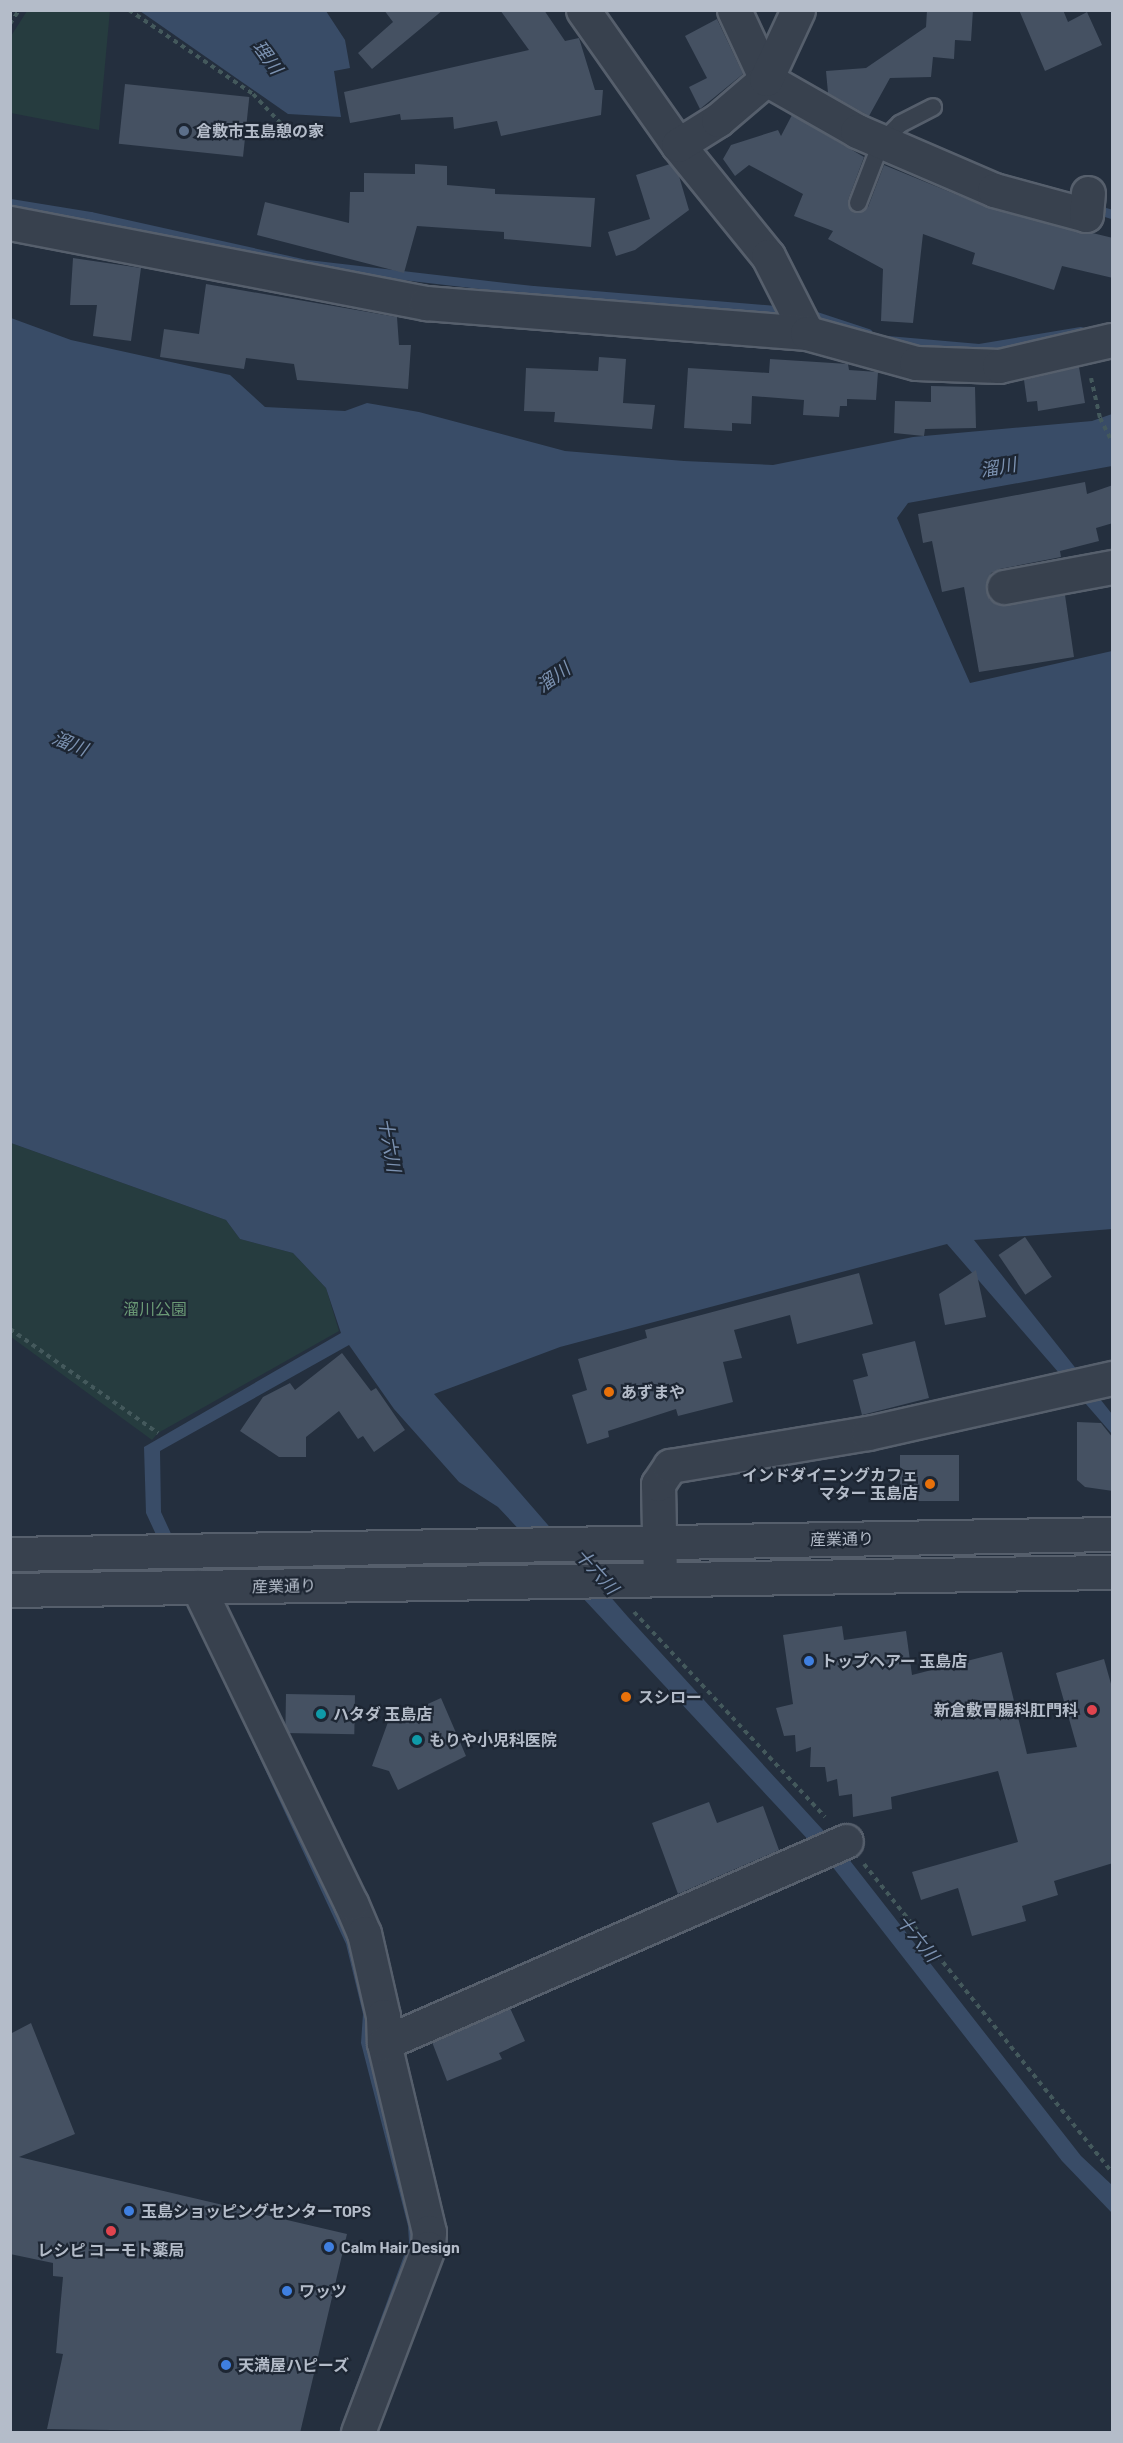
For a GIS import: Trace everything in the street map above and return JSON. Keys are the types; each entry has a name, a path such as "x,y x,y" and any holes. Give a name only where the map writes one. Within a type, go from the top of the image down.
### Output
{"street":[{"path":"582,10 678,145 768,256 807,333"},
{"path":"734,10 770,71 888,136 994,190 1087,201"},
{"path":"678,145 718,120 770,71 798,10"},
{"path":"10,223 426,303 807,333 916,363 999,366 1099,344"},
{"path":"1004,587 1113,567"},
{"path":"660,1579 657,1484 670,1466 868,1433 1113,1378"},
{"name":"産業通り","path":"10,1554 571,1542 1113,1534"},
{"path":"607,1581 1113,1572"},
{"name":"産業通り","path":"10,1590 607,1581"},
{"path":"198,1587 364,1933 378,1995 384,2043 429,2232 428,2248 358,2433"},
{"path":"384,2043 832,1848"}],"lane":[{"path":"858,203 888,136 933,107"}],"path":[{"path":"10,24 19,10"},
{"path":"129,10 253,94 286,129"},
{"path":"1099,344 1100,418 1113,442"},
{"path":"10,1329 158,1433"},
{"path":"607,1581 832,1848 1113,2172"}],"green space":[{"path":"110,10 99,130 11,113 11,36 27,11"},
{"name":"溜川公園","path":"11,1143 226,1220 240,1239 293,1253 326,1288 339,1331 158,1433 152,1440 11,1337"}],"water":[{"name":"理川","path":"140,11 326,11 345,40 350,68 334,71 341,117 288,114"},
{"path":"11,318 71,340 230,375 265,407 345,411 367,403 419,412 565,451 684,461 773,465 913,437 1092,421 1112,414 1112,466 908,503 897,518 970,683 1112,651 1112,1229 974,1240 1112,1414 1112,1434 947,1244 560,1347 434,1394 628,1617 844,1853 1081,2156 1112,2185 1112,2213 1062,2161 828,1861 498,1507 459,1482 394,1409 349,1345 160,1451 161,1512 359,1941 419,2224 351,2432 339,2432 409,2242 408,2226 361,2043 363,2014 346,1944 146,1513 144,1447 341,1333 326,1288 293,1253 240,1239 226,1220 11,1143"}],"building":[{"path":"384,10 443,10 372,69 358,53 393,22"},
{"path":"500,10 544,10 565,41 579,38 595,90 603,90 601,115 501,136 497,121 454,129 453,117 401,120 400,114 350,123 344,92 529,50"},
{"path":"927,10 973,10 971,41 955,40 954,59 933,57 931,77 890,78 869,116 828,93 826,71 866,68 926,27"},
{"path":"1019,10 1063,10 1068,22 1087,12 1102,45 1045,71"},
{"path":"717,19 743,74 700,109 689,87 707,78 685,36"},
{"name":"倉敷市玉島憩の家","path":"125,84 249,97 243,157 119,144"},
{"path":"792,115 864,157 848,200 854,213 868,207 884,165 989,208 1113,238 1113,278 1062,266 1054,290 972,264 975,253 923,234 913,323 881,321 883,269 828,239 833,231 794,216 803,194 749,165 735,176 723,159 731,145 778,130 781,136"},
{"path":"415,164 447,166 447,185 495,189 495,194 595,198 591,247 504,239 504,232 417,226 404,273 257,235 265,202 349,223 350,192 364,192 364,173 415,174"},
{"path":"670,164 679,176 689,210 635,250 616,256 608,232 650,219 636,175"},
{"path":"73,258 141,268 131,341 93,336 97,305 70,305"},
{"path":"206,284 397,317 399,345 411,345 408,389 297,380 294,364 246,358 244,369 160,357 164,329 199,334"},
{"path":"599,357 626,359 623,403 655,405 652,429 554,422 555,412 524,411 526,368 598,371"},
{"path":"770,359 848,364 849,370 878,372 876,400 847,399 847,406 840,406 839,417 803,415 804,400 752,396 751,424 732,423 732,431 684,428 688,368 769,373"},
{"path":"1079,367 1085,403 1038,411 1037,401 1027,402 1024,380"},
{"path":"931,386 975,387 976,428 925,429 924,436 894,433 895,401 931,402"},
{"path":"1085,482 1087,494 1113,485 1113,523 1096,528 1099,541 1060,551 1061,557 1000,569 991,573 986,590 990,600 1007,605 1065,595 1074,657 979,672 964,587 942,592 932,541 923,543 918,514"},
{"path":"1025,1237 1052,1277 1025,1295 998,1255"},
{"path":"976,1270 986,1317 945,1325 939,1294"},
{"path":"859,1273 873,1324 797,1344 790,1315 734,1330 742,1358 723,1362 733,1402 678,1416 676,1409 608,1431 609,1437 587,1444 572,1395 587,1390 578,1359 647,1338 645,1330"},
{"path":"915,1341 929,1398 862,1415 853,1380 868,1376 862,1354"},
{"path":"342,1353 371,1391 376,1388 405,1430 374,1452 363,1436 358,1439 339,1411 306,1437 306,1457 279,1457 240,1431 263,1397 290,1383 295,1390"},
{"path":"1077,1422 1101,1423 1113,1438 1113,1491 1085,1487 1077,1480"},
{"path":"900,1455 959,1455 959,1501 900,1501"},
{"path":"842,1626 844,1640 906,1631 912,1675 1002,1652 1027,1754 1077,1747 1056,1673 1104,1659 1113,1691 1113,1863 1054,1881 1058,1895 1022,1906 1026,1921 972,1936 958,1888 921,1900 912,1872 1018,1842 998,1771 891,1797 892,1809 853,1817 852,1794 839,1796 837,1779 827,1782 825,1767 810,1767 811,1747 796,1752 795,1735 784,1736 776,1708 793,1704 783,1635"},
{"name":"ハタダ 玉島店","path":"286,1694 355,1695 354,1734 285,1733"},
{"name":"もりや小児科医院","path":"441,1698 466,1756 398,1790 389,1771 372,1766 388,1722"},
{"path":"709,1802 717,1823 763,1806 779,1850 678,1894 652,1823"},
{"path":"510,2008 525,2041 499,2053 502,2059 447,2081 432,2042"},
{"name":"玉島ショッピングセンターTOPS","path":"31,2023 75,2134 19,2157 347,2234 300,2433 47,2429 63,2354 56,2353 63,2277 53,2276 53,2263 10,2254 10,2034"}],"waterway":[{"path":"10,203 90,216 307,264 533,290 787,311"},
{"path":"1092,208 1112,214"},
{"path":"807,313 868,333"},
{"path":"887,340 979,348 1081,331"}],"place":[{"name":"倉敷市玉島憩の家","path":"184,131"},
{"name":"あずまや","path":"609,1392"},
{"name":"インドダイニングカフェ マター 玉島店","path":"930,1484"},
{"name":"トップヘアー 玉島店","path":"809,1661"},
{"name":"スシロー","path":"626,1697"},
{"name":"新倉敷胃腸科肛門科","path":"1092,1710"},
{"name":"ハタダ 玉島店","path":"321,1714"},
{"name":"もりや小児科医院","path":"417,1740"},
{"name":"玉島ショッピングセンターTOPS","path":"129,2211"},
{"name":"レシピ コーモト薬局","path":"111,2231"},
{"name":"Calm Hair Design","path":"329,2247"},
{"name":"ワッツ","path":"287,2291"},
{"name":"天満屋ハピーズ","path":"226,2365"}],"water label":[{"name":"溜川","path":"998,467"},
{"name":"溜川","path":"553,677"},
{"name":"溜川","path":"70,743"},
{"name":"十六川","path":"390,1145"},
{"name":"十六川","path":"597,1571"},
{"name":"十六川","path":"918,1938"}]}
